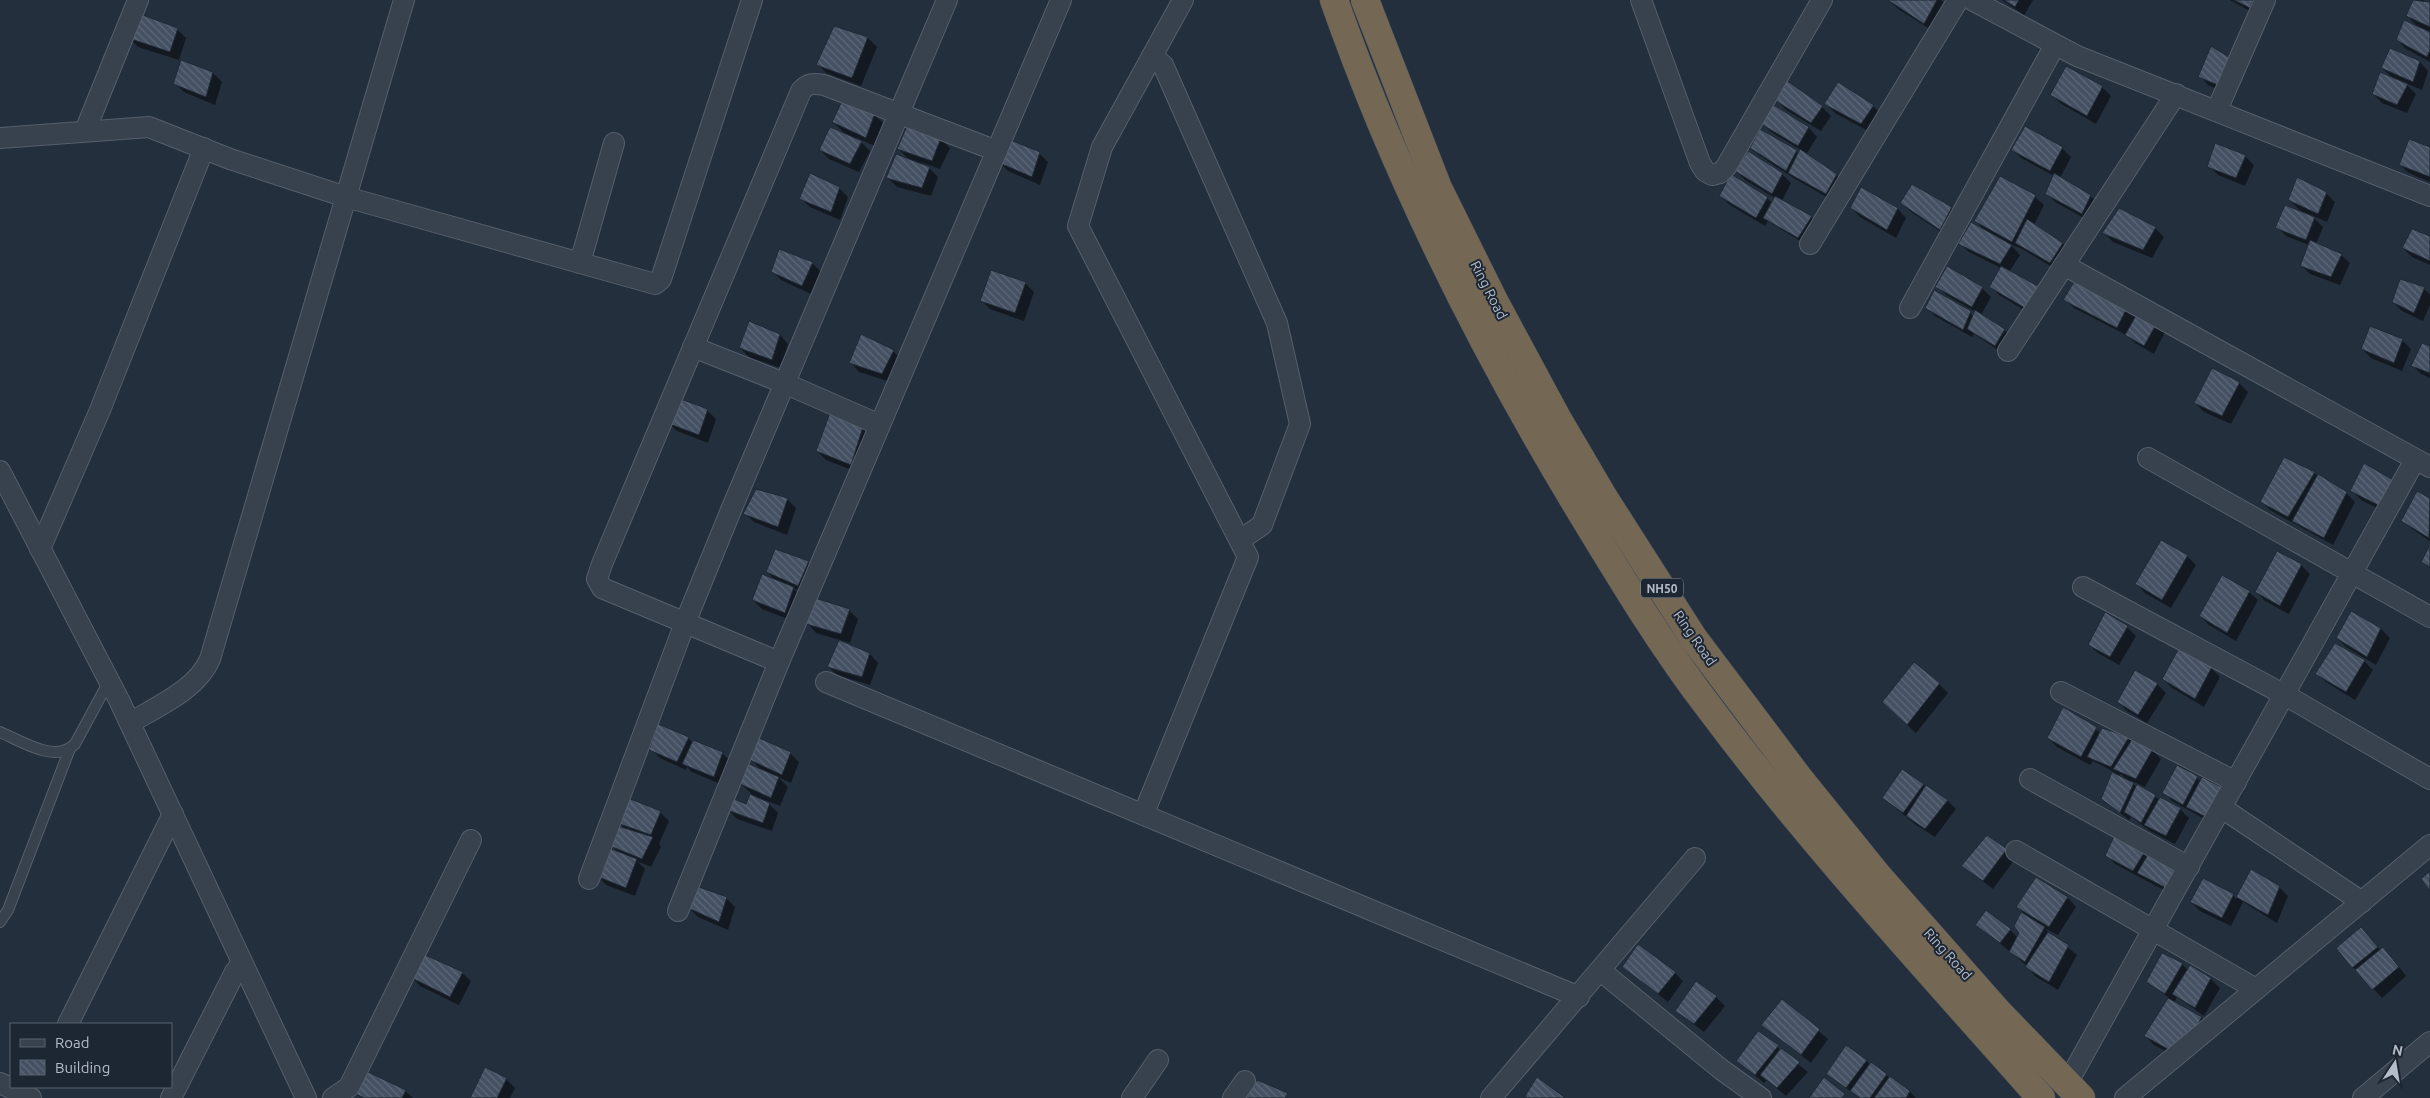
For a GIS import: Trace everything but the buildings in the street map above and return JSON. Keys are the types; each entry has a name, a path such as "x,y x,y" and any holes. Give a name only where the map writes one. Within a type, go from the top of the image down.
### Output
{"highway":[{"name":"Ring Road","path":"1334,0 1382,121 1435,244 1542,448 1632,595 1709,708 1800,823 2041,1098"},
{"name":"Ring Road","path":"1365,0 1438,188 1494,301 1557,418 1595,482 1694,638 1798,777 1878,876 1998,1012 2074,1090"}],"street":[{"path":"85,131 138,0"},
{"path":"130,723 194,683 204,672 210,659 404,0"},
{"path":"0,138 149,126 230,159 346,197 580,264 650,283 659,282 752,0"},
{"path":"589,878 685,623 784,383 947,0"},
{"path":"678,911 779,662 1060,0"},
{"path":"1144,813 1248,557 1078,226 1102,146 1182,0"},
{"path":"1642,0 1700,163 1705,171 1712,175 1720,173 1726,167 1822,0"},
{"path":"1810,244 1958,0"},
{"path":"1972,0 2055,45 2430,196"},
{"path":"2217,110 2265,0"},
{"path":"1910,308 2055,45"},
{"path":"1152,56 1163,65 1278,323 1300,424 1262,525 1240,540"},
{"path":"779,662 602,588 597,579 801,91 806,85 814,83 824,85 997,151"},
{"path":"2008,351 2176,94"},
{"path":"580,264 614,143"},
{"path":"40,549 100,410 204,148"},
{"path":"2064,265 2423,464 2352,573 2188,867 2153,931 2074,1090"},
{"path":"693,347 784,383 880,425"},
{"path":"2148,458 2430,617"},
{"path":"0,471 130,723 306,1098"},
{"path":"2083,586 2285,695 2430,779"},
{"path":"826,682 1579,996"},
{"path":"2061,692 2236,782"},
{"path":"2030,778 2188,867"},
{"path":"2222,808 2362,902"},
{"path":"68,1023 173,814"},
{"path":"333,1098 349,1087 471,840"},
{"path":"2125,1098 2430,845"},
{"path":"2016,851 2256,989"},
{"path":"1491,1098 1601,971 1695,858"},
{"path":"171,1098 235,972 242,963"},
{"path":"1601,971 1722,1070 1761,1098"},
{"path":"2363,1098 2430,1042"},
{"path":"1132,1098 1158,1060"},
{"path":"1233,1098 1245,1080"},
{"path":"10,1088 31,1098"}],"lane":[{"path":"0,922 8,910 69,750 75,744 109,681"},
{"path":"0,732 44,751 69,750"}]}
